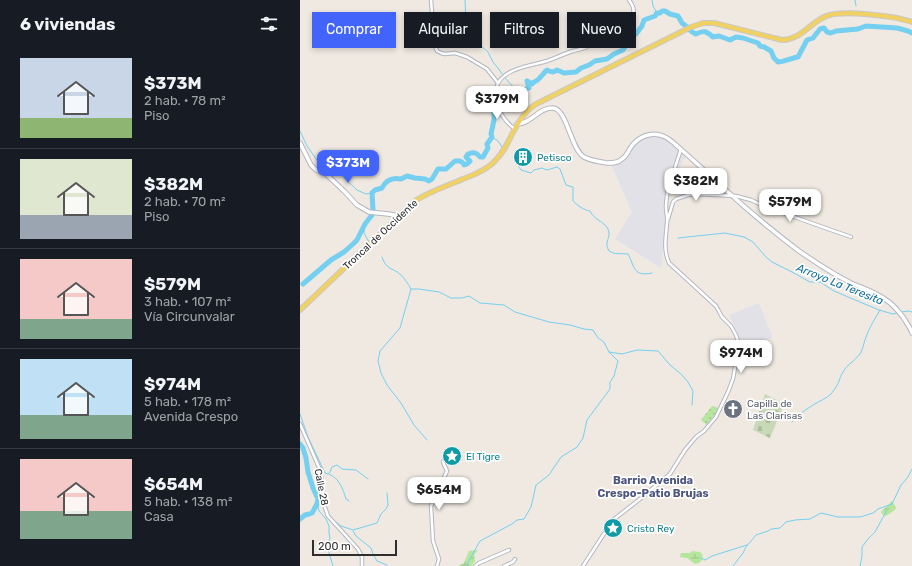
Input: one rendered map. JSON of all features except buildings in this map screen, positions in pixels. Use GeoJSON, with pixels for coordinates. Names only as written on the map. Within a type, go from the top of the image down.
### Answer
{"type":"FeatureCollection","features":[{"type":"Feature","properties":{"kind":"main road","name":"Troncal de Occidente"},"geometry":{"type":"LineString","coordinates":[[300,310],[410,205],[429,193],[475,174],[492,164],[505,148],[517,124],[525,113],[536,104],[691,27],[698,24],[714,23],[782,40],[800,35],[822,18],[833,14],[863,14],[899,18],[912,22]]}},
{"type":"Feature","properties":{"kind":"main road"},"geometry":{"type":"LineString","coordinates":[[517,124],[522,124],[542,111],[553,108],[557,110],[565,122],[578,150],[583,157],[607,163],[619,162],[625,157],[632,145],[642,137],[654,134],[668,138],[760,220],[806,255],[851,283],[886,299],[902,316],[912,333]]}},
{"type":"Feature","properties":{"kind":"main road"},"geometry":{"type":"LineString","coordinates":[[300,143],[311,165],[316,170],[325,173],[357,206],[368,212],[394,215],[396,218]]}},
{"type":"Feature","properties":{"kind":"street"},"geometry":{"type":"LineString","coordinates":[[431,0],[434,41],[437,51],[441,54],[456,52],[466,57],[487,69],[498,83]]}},
{"type":"Feature","properties":{"kind":"street"},"geometry":{"type":"LineString","coordinates":[[515,129],[505,119],[498,107],[495,90],[498,83],[514,70],[590,45],[604,27],[611,23],[624,20],[633,14],[634,10],[629,0]]}},
{"type":"Feature","properties":{"kind":"street"},"geometry":{"type":"LineString","coordinates":[[667,222],[666,208],[668,189],[681,149]]}},
{"type":"Feature","properties":{"kind":"street"},"geometry":{"type":"LineString","coordinates":[[583,566],[613,520],[668,475],[685,450],[716,417],[733,380],[738,352],[738,340],[731,326],[722,317],[716,306],[669,263],[665,249],[665,237],[667,222],[673,202],[676,199],[696,194],[736,196],[751,200],[766,207],[851,237]]}},
{"type":"Feature","properties":{"kind":"street","name":"Calle 28"},"geometry":{"type":"LineString","coordinates":[[300,424],[321,472],[322,499],[328,516],[358,549],[362,557],[362,566]]}},
{"type":"Feature","properties":{"kind":"street"},"geometry":{"type":"LineString","coordinates":[[437,566],[439,559],[432,541],[431,506],[447,471],[443,462],[452,452]]}},
{"type":"Feature","properties":{"kind":"street"},"geometry":{"type":"LineString","coordinates":[[476,566],[509,550]]}},
{"type":"Feature","properties":{"kind":"street"},"geometry":{"type":"LineString","coordinates":[[504,566],[513,562],[515,559]]}},
{"type":"Feature","properties":{"kind":"shaded area"},"geometry":{"type":"Polygon","coordinates":[[[654,134],[664,137],[687,152],[670,188],[661,268],[615,239],[632,212],[610,162],[618,163],[632,144],[641,136],[654,134]]]}},
{"type":"Feature","properties":{"kind":"shaded area"},"geometry":{"type":"Polygon","coordinates":[[[759,303],[773,338],[743,345],[729,315],[759,303]]]}},
{"type":"Feature","properties":{"kind":"green space"},"geometry":{"type":"Polygon","coordinates":[[[765,394],[784,404],[770,438],[753,430],[765,394]]]}},
{"type":"Feature","properties":{"kind":"green space"},"geometry":{"type":"Polygon","coordinates":[[[712,406],[719,408],[707,425],[701,420],[712,406]]]}},
{"type":"Feature","properties":{"kind":"green space"},"geometry":{"type":"Polygon","coordinates":[[[892,501],[896,507],[895,510],[886,516],[883,515],[881,512],[892,501]]]}},
{"type":"Feature","properties":{"kind":"green space"},"geometry":{"type":"Polygon","coordinates":[[[478,550],[474,555],[475,561],[471,566],[458,566],[464,563],[469,551],[478,550]]]}},
{"type":"Feature","properties":{"kind":"green space"},"geometry":{"type":"Polygon","coordinates":[[[692,551],[700,552],[702,554],[703,559],[699,563],[695,564],[687,558],[680,557],[681,553],[690,553],[692,551]]]}},
{"type":"Feature","properties":{"kind":"waterway"},"geometry":{"type":"LineString","coordinates":[[465,0],[466,23],[468,31],[474,40],[488,52],[502,74]]}},
{"type":"Feature","properties":{"kind":"waterway"},"geometry":{"type":"LineString","coordinates":[[652,0],[653,6],[657,13]]}},
{"type":"Feature","properties":{"kind":"waterway"},"geometry":{"type":"LineString","coordinates":[[855,0],[856,6]]}},
{"type":"Feature","properties":{"kind":"waterway"},"geometry":{"type":"LineString","coordinates":[[498,98],[507,93],[515,93],[529,88],[527,81],[532,84],[547,70],[552,72],[557,70],[564,73],[576,72],[595,61],[607,59],[623,50],[632,36],[636,34],[642,26],[644,20],[655,16],[657,13],[662,11],[678,16],[682,23],[687,27]]}},
{"type":"Feature","properties":{"kind":"waterway"},"geometry":{"type":"LineString","coordinates":[[690,30],[696,34],[705,32],[709,33],[713,37],[719,36],[730,40],[736,37],[758,43],[760,46],[771,51],[774,58],[778,62],[798,57],[807,40],[813,38],[820,29],[824,28],[827,32],[831,33],[836,31],[858,29],[866,26],[897,28],[912,33]]}},
{"type":"Feature","properties":{"kind":"waterway"},"geometry":{"type":"LineString","coordinates":[[505,78],[518,92]]}},
{"type":"Feature","properties":{"kind":"waterway"},"geometry":{"type":"LineString","coordinates":[[373,210],[372,193],[375,190],[382,188],[385,183],[390,180],[395,178],[401,179],[407,176],[429,181],[438,169],[446,169],[455,161],[460,161],[464,165],[467,164],[470,161],[466,157],[468,154],[475,153],[480,157],[483,157],[488,148],[487,144],[492,137],[491,134],[494,120],[494,108],[496,107],[496,103]]}},
{"type":"Feature","properties":{"kind":"waterway"},"geometry":{"type":"LineString","coordinates":[[300,131],[307,146],[317,160],[337,171],[357,190],[366,194],[372,193]]}},
{"type":"Feature","properties":{"kind":"waterway"},"geometry":{"type":"LineString","coordinates":[[492,137],[498,141],[502,147]]}},
{"type":"Feature","properties":{"kind":"waterway"},"geometry":{"type":"LineString","coordinates":[[519,167],[521,170],[531,173],[534,170],[542,168],[547,170],[557,167],[560,169],[566,185],[573,187],[573,201],[581,208],[590,211],[608,229],[609,235],[607,248],[609,251],[628,254],[638,272],[641,274],[652,273]]}},
{"type":"Feature","properties":{"kind":"waterway"},"geometry":{"type":"LineString","coordinates":[[303,284],[331,260],[353,244],[372,215]]}},
{"type":"Feature","properties":{"kind":"waterway"},"geometry":{"type":"LineString","coordinates":[[365,224],[364,233],[369,242]]}},
{"type":"Feature","properties":{"kind":"waterway","name":"Arroyo La Teresita"},"geometry":{"type":"LineString","coordinates":[[678,238],[725,233],[744,237],[753,242],[772,262],[810,282],[820,282],[834,291],[879,310],[893,314],[898,313]]}},
{"type":"Feature","properties":{"kind":"waterway"},"geometry":{"type":"LineString","coordinates":[[382,257],[385,264],[398,272],[411,289],[439,292],[451,298],[462,298],[469,296],[480,303],[504,305],[515,312],[549,322],[593,330],[598,338],[604,342],[609,352],[618,361],[614,376],[610,382],[610,389],[587,420],[583,438],[577,447],[561,457],[549,475],[536,485],[531,507],[524,519],[517,520],[480,541],[466,566]]}},
{"type":"Feature","properties":{"kind":"waterway"},"geometry":{"type":"LineString","coordinates":[[411,289],[400,328],[380,351],[378,361],[381,373],[387,385],[401,403],[414,425],[427,440]]}},
{"type":"Feature","properties":{"kind":"waterway"},"geometry":{"type":"LineString","coordinates":[[792,422],[804,411],[831,394],[838,384],[845,369],[861,352],[869,330],[880,310]]}},
{"type":"Feature","properties":{"kind":"waterway","name":"Arroyo La Teresita"},"geometry":{"type":"LineString","coordinates":[[901,312],[912,312]]}},
{"type":"Feature","properties":{"kind":"waterway"},"geometry":{"type":"LineString","coordinates":[[609,352],[622,354],[637,350],[658,351],[688,382],[693,391],[692,405]]}},
{"type":"Feature","properties":{"kind":"waterway"},"geometry":{"type":"LineString","coordinates":[[300,414],[308,437],[325,473],[328,474],[332,467],[337,465],[342,469],[356,470],[368,479]]}},
{"type":"Feature","properties":{"kind":"waterway"},"geometry":{"type":"LineString","coordinates":[[300,444],[303,448],[308,472],[318,499],[312,513],[305,515],[300,519]]}},
{"type":"Feature","properties":{"kind":"waterway"},"geometry":{"type":"LineString","coordinates":[[733,566],[756,535],[771,529],[780,528],[786,522],[810,519],[821,513],[838,517],[860,517],[892,504],[901,485],[908,477],[912,469]]}},
{"type":"Feature","properties":{"kind":"waterway"},"geometry":{"type":"LineString","coordinates":[[329,474],[338,481],[346,499],[349,501]]}},
{"type":"Feature","properties":{"kind":"waterway"},"geometry":{"type":"LineString","coordinates":[[336,522],[341,526],[353,530],[377,523],[381,514],[388,505],[387,493]]}},
{"type":"Feature","properties":{"kind":"waterway"},"geometry":{"type":"LineString","coordinates":[[317,502],[319,511],[326,519],[329,526],[330,538],[327,546],[333,566]]}},
{"type":"Feature","properties":{"kind":"waterway"},"geometry":{"type":"LineString","coordinates":[[860,566],[862,547],[875,532],[887,510]]}},
{"type":"Feature","properties":{"kind":"waterway"},"geometry":{"type":"LineString","coordinates":[[353,531],[356,536],[371,548],[377,561],[387,565]]}},
{"type":"Feature","properties":{"kind":"waterway"},"geometry":{"type":"LineString","coordinates":[[701,558],[705,560],[712,556],[747,545]]}},
{"type":"Feature","properties":{"kind":"place","name":"Petisco"},"geometry":{"type":"Point","coordinates":[523,157]}},
{"type":"Feature","properties":{"kind":"place","name":"Capilla de Las Clarisas"},"geometry":{"type":"Point","coordinates":[733,409]}},
{"type":"Feature","properties":{"kind":"place","name":"El Tigre"},"geometry":{"type":"Point","coordinates":[452,456]}},
{"type":"Feature","properties":{"kind":"place","name":"Cristo Rey"},"geometry":{"type":"Point","coordinates":[613,528]}},
{"type":"Feature","properties":{"kind":"district","name":"Barrio Avenida Crespo-Patio Brujas"},"geometry":{"type":"Point","coordinates":[653,486]}}]}
